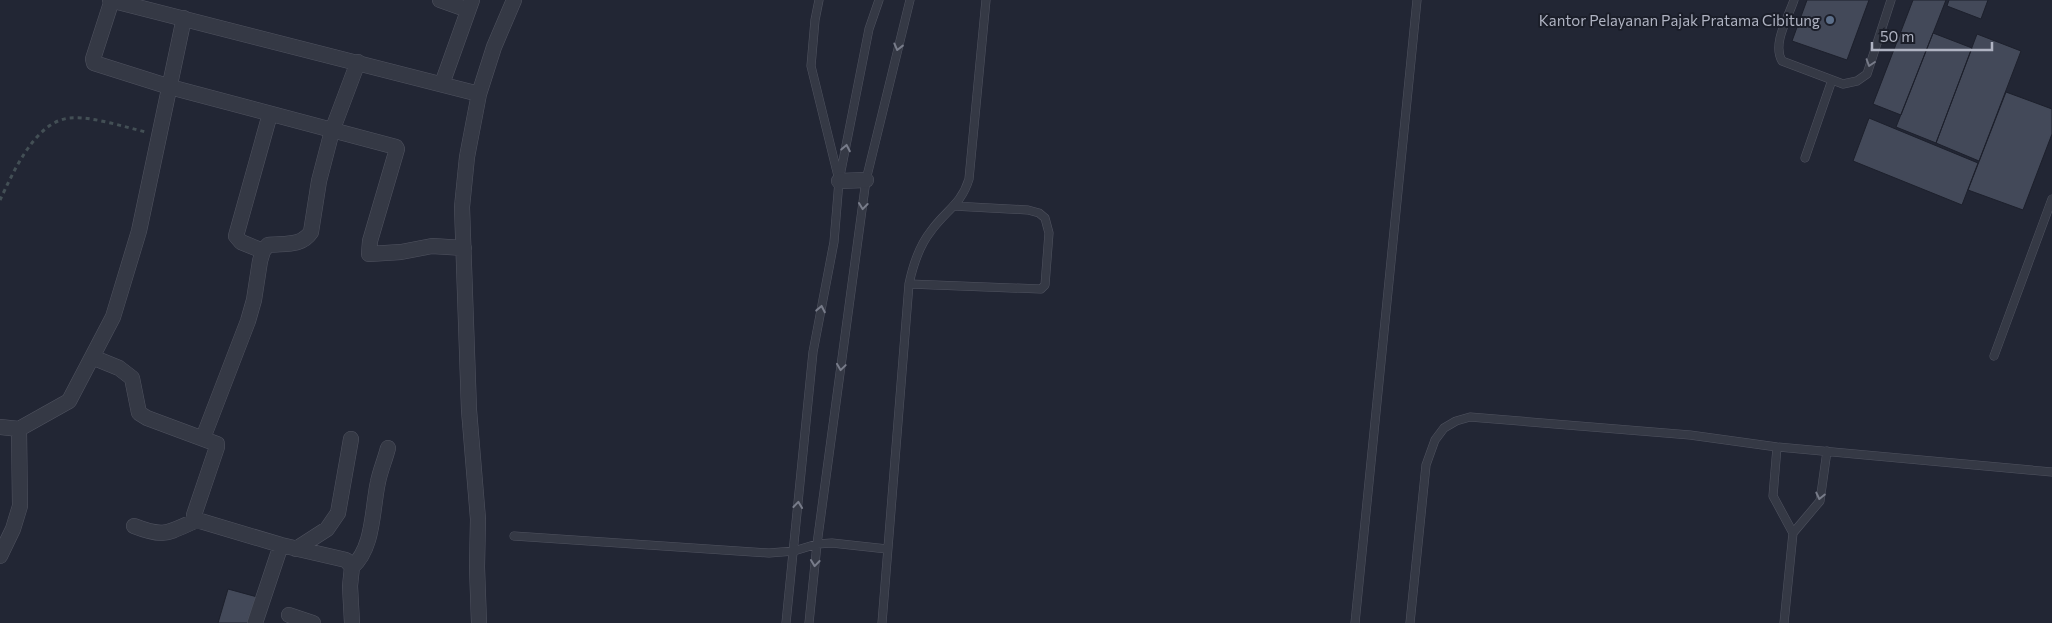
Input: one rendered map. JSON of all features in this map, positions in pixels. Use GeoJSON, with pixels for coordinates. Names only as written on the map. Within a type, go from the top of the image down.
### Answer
{"type":"FeatureCollection","features":[{"type":"Feature","properties":{"kind":"street"},"geometry":{"type":"LineString","coordinates":[[464,248],[432,246],[402,252],[369,254],[370,242],[397,150],[393,145],[332,131],[170,87],[94,63],[92,59],[111,0],[479,94]]}},
{"type":"Feature","properties":{"kind":"street"},"geometry":{"type":"LineString","coordinates":[[440,0],[470,5],[442,84]]}},
{"type":"Feature","properties":{"kind":"street"},"geometry":{"type":"LineString","coordinates":[[479,623],[478,519],[469,410],[462,207],[467,157],[479,94],[494,47],[514,0]]}},
{"type":"Feature","properties":{"kind":"street"},"geometry":{"type":"LineString","coordinates":[[0,428],[19,430],[69,401],[112,317],[139,231],[184,18]]}},
{"type":"Feature","properties":{"kind":"street"},"geometry":{"type":"LineString","coordinates":[[203,438],[248,322],[263,250],[268,246],[298,243],[306,239],[311,232],[319,182],[332,131],[358,62]]}},
{"type":"Feature","properties":{"kind":"street"},"geometry":{"type":"LineString","coordinates":[[263,250],[241,242],[236,236],[270,114]]}},
{"type":"Feature","properties":{"kind":"street"},"geometry":{"type":"LineString","coordinates":[[839,181],[866,180]]}},
{"type":"Feature","properties":{"kind":"street"},"geometry":{"type":"LineString","coordinates":[[92,358],[120,368],[132,378],[139,413],[147,418],[214,442],[217,447],[194,515],[197,520]]}},
{"type":"Feature","properties":{"kind":"street"},"geometry":{"type":"LineString","coordinates":[[0,556],[13,529],[20,506],[19,430]]}},
{"type":"Feature","properties":{"kind":"street"},"geometry":{"type":"LineString","coordinates":[[296,549],[322,533],[338,513],[351,438]]}},
{"type":"Feature","properties":{"kind":"street"},"geometry":{"type":"LineString","coordinates":[[352,623],[350,586],[352,567],[361,557],[367,540],[378,481],[388,448]]}},
{"type":"Feature","properties":{"kind":"street"},"geometry":{"type":"LineString","coordinates":[[134,526],[158,534],[171,532],[197,520],[281,546],[346,560],[352,567]]}},
{"type":"Feature","properties":{"kind":"street"},"geometry":{"type":"LineString","coordinates":[[255,623],[281,546]]}},
{"type":"Feature","properties":{"kind":"street"},"geometry":{"type":"LineString","coordinates":[[289,615],[313,623]]}},
{"type":"Feature","properties":{"kind":"lane"},"geometry":{"type":"LineString","coordinates":[[819,0],[810,66],[839,181]]}},
{"type":"Feature","properties":{"kind":"lane"},"geometry":{"type":"LineString","coordinates":[[786,623],[813,352],[834,242],[839,181],[869,29],[879,0]]}},
{"type":"Feature","properties":{"kind":"lane"},"geometry":{"type":"LineString","coordinates":[[809,623],[817,544],[866,180],[910,0]]}},
{"type":"Feature","properties":{"kind":"lane"},"geometry":{"type":"LineString","coordinates":[[882,623],[909,284],[924,241],[962,198],[969,178],[986,0]]}},
{"type":"Feature","properties":{"kind":"lane"},"geometry":{"type":"LineString","coordinates":[[1355,623],[1417,0]]}},
{"type":"Feature","properties":{"kind":"lane"},"geometry":{"type":"LineString","coordinates":[[1794,0],[1778,46],[1778,55],[1782,61],[1843,84],[1857,81],[1867,74],[1891,0]]}},
{"type":"Feature","properties":{"kind":"lane"},"geometry":{"type":"LineString","coordinates":[[1805,158],[1832,80]]}},
{"type":"Feature","properties":{"kind":"lane"},"geometry":{"type":"LineString","coordinates":[[1994,356],[2052,199]]}},
{"type":"Feature","properties":{"kind":"lane"},"geometry":{"type":"LineString","coordinates":[[909,284],[1041,289],[1045,285],[1048,233],[1045,218],[1039,213],[1028,210],[953,206]]}},
{"type":"Feature","properties":{"kind":"lane"},"geometry":{"type":"LineString","coordinates":[[1410,623],[1426,465],[1435,440],[1444,428],[1456,421],[1470,418],[1681,434],[1778,447],[2052,472]]}},
{"type":"Feature","properties":{"kind":"lane"},"geometry":{"type":"LineString","coordinates":[[1778,447],[1773,496],[1794,533]]}},
{"type":"Feature","properties":{"kind":"lane"},"geometry":{"type":"LineString","coordinates":[[1784,623],[1794,533],[1820,502],[1826,451]]}},
{"type":"Feature","properties":{"kind":"lane"},"geometry":{"type":"LineString","coordinates":[[514,536],[769,554],[794,551],[817,544],[832,543],[887,549]]}},
{"type":"Feature","properties":{"kind":"path"},"geometry":{"type":"LineString","coordinates":[[0,200],[23,153],[50,126],[61,120],[68,118],[86,119],[160,135]]}},
{"type":"Feature","properties":{"kind":"building","name":"Kantor Pelayanan Pajak Pratama Cibitung"},"geometry":{"type":"Polygon","coordinates":[[[1807,0],[1869,0],[1847,60],[1792,41],[1807,0]]]}},
{"type":"Feature","properties":{"kind":"building"},"geometry":{"type":"Polygon","coordinates":[[[1913,0],[1946,0],[1901,115],[1873,104],[1913,0]]]}},
{"type":"Feature","properties":{"kind":"building"},"geometry":{"type":"Polygon","coordinates":[[[1949,0],[1988,0],[1981,19],[1947,6],[1949,0]]]}},
{"type":"Feature","properties":{"kind":"building"},"geometry":{"type":"Polygon","coordinates":[[[1933,33],[1972,48],[1936,143],[1896,127],[1933,33]]]}},
{"type":"Feature","properties":{"kind":"building"},"geometry":{"type":"Polygon","coordinates":[[[1977,34],[2021,51],[1979,161],[1936,143],[1977,34]]]}},
{"type":"Feature","properties":{"kind":"building"},"geometry":{"type":"Polygon","coordinates":[[[2006,92],[2052,109],[2052,134],[2023,210],[1968,190],[2006,92]]]}},
{"type":"Feature","properties":{"kind":"building"},"geometry":{"type":"Polygon","coordinates":[[[1869,118],[1978,163],[1962,205],[1853,161],[1869,118]]]}},
{"type":"Feature","properties":{"kind":"building"},"geometry":{"type":"Polygon","coordinates":[[[228,589],[261,598],[254,623],[218,623],[228,589]]]}},
{"type":"Feature","properties":{"kind":"place","name":"Kantor Pelayanan Pajak Pratama Cibitung"},"geometry":{"type":"Point","coordinates":[1830,20]}}]}
